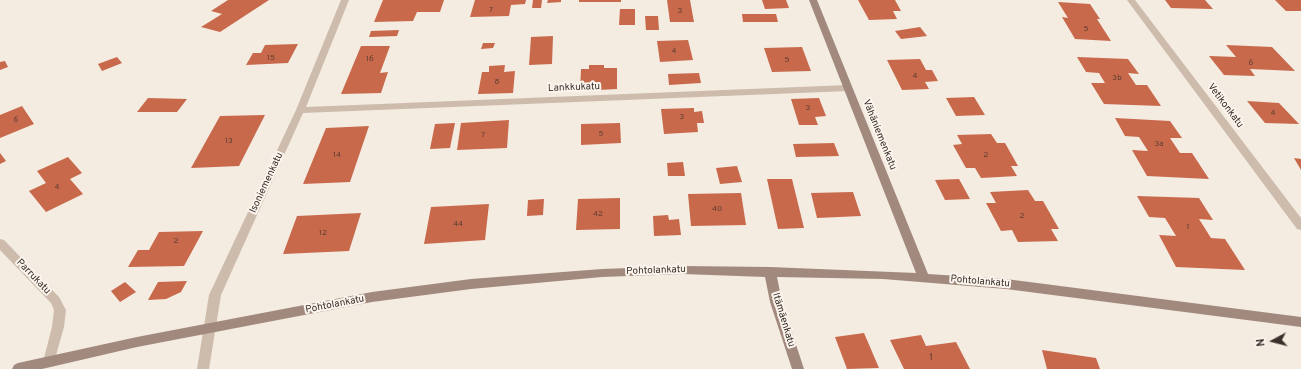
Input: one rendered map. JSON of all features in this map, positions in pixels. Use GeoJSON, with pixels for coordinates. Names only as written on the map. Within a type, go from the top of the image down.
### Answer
{"type":"FeatureCollection","features":[{"type":"Feature","properties":{"kind":"main road","name":"Vähäniemenkatu"},"geometry":{"type":"LineString","coordinates":[[813,0],[924,278]]}},
{"type":"Feature","properties":{"kind":"main road","name":"Pohtolankatu"},"geometry":{"type":"LineString","coordinates":[[18,369],[137,342],[372,298],[470,284],[602,273],[684,270],[770,271],[924,278],[1006,284],[1301,322]]}},
{"type":"Feature","properties":{"kind":"main road","name":"Itämäenkatu"},"geometry":{"type":"LineString","coordinates":[[770,271],[776,302],[798,369]]}},
{"type":"Feature","properties":{"kind":"street","name":"Isoniemenkatu"},"geometry":{"type":"LineString","coordinates":[[203,369],[215,295],[300,110],[345,0]]}},
{"type":"Feature","properties":{"kind":"street","name":"Vetikonkatu"},"geometry":{"type":"LineString","coordinates":[[1131,0],[1301,226]]}},
{"type":"Feature","properties":{"kind":"street","name":"Lankkukatu"},"geometry":{"type":"LineString","coordinates":[[300,110],[848,88]]}},
{"type":"Feature","properties":{"kind":"street","name":"Parrukatu"},"geometry":{"type":"LineString","coordinates":[[0,243],[55,300],[60,310],[58,327],[49,362]]}},
{"type":"Feature","properties":{"kind":"building"},"geometry":{"type":"Polygon","coordinates":[[[228,0],[269,0],[220,32],[201,27],[222,14],[211,11],[228,0]]]}},
{"type":"Feature","properties":{"kind":"building"},"geometry":{"type":"Polygon","coordinates":[[[383,0],[444,0],[440,12],[417,12],[413,21],[374,22],[383,0]]]}},
{"type":"Feature","properties":{"kind":"building"},"geometry":{"type":"Polygon","coordinates":[[[475,0],[526,0],[525,4],[511,5],[509,16],[470,17],[475,0]]]}},
{"type":"Feature","properties":{"kind":"building"},"geometry":{"type":"Polygon","coordinates":[[[533,0],[542,0],[541,8],[532,8],[533,0]]]}},
{"type":"Feature","properties":{"kind":"building"},"geometry":{"type":"Polygon","coordinates":[[[548,0],[561,0],[561,2],[547,3],[548,0]]]}},
{"type":"Feature","properties":{"kind":"building"},"geometry":{"type":"Polygon","coordinates":[[[579,0],[621,0],[621,2],[579,2],[579,0]]]}},
{"type":"Feature","properties":{"kind":"building"},"geometry":{"type":"Polygon","coordinates":[[[667,0],[690,0],[694,22],[670,22],[667,0]]]}},
{"type":"Feature","properties":{"kind":"building"},"geometry":{"type":"Polygon","coordinates":[[[762,0],[786,0],[789,8],[765,9],[762,0]]]}},
{"type":"Feature","properties":{"kind":"building"},"geometry":{"type":"Polygon","coordinates":[[[858,0],[895,0],[901,11],[893,11],[897,19],[869,20],[858,0]]]}},
{"type":"Feature","properties":{"kind":"building"},"geometry":{"type":"Polygon","coordinates":[[[1165,0],[1205,0],[1213,9],[1171,8],[1165,0]]]}},
{"type":"Feature","properties":{"kind":"building"},"geometry":{"type":"Polygon","coordinates":[[[1275,0],[1301,0],[1301,11],[1286,11],[1275,0]]]}},
{"type":"Feature","properties":{"kind":"building"},"geometry":{"type":"Polygon","coordinates":[[[1058,2],[1090,4],[1100,19],[1097,19],[1111,41],[1075,39],[1062,17],[1068,18],[1058,2]]]}},
{"type":"Feature","properties":{"kind":"building"},"geometry":{"type":"Polygon","coordinates":[[[620,9],[635,9],[635,25],[619,25],[620,9]]]}},
{"type":"Feature","properties":{"kind":"building"},"geometry":{"type":"Polygon","coordinates":[[[742,14],[776,14],[778,22],[743,22],[742,14]]]}},
{"type":"Feature","properties":{"kind":"building"},"geometry":{"type":"Polygon","coordinates":[[[645,16],[658,16],[659,30],[646,30],[645,16]]]}},
{"type":"Feature","properties":{"kind":"building"},"geometry":{"type":"Polygon","coordinates":[[[920,27],[927,36],[901,39],[895,31],[920,27]]]}},
{"type":"Feature","properties":{"kind":"building"},"geometry":{"type":"Polygon","coordinates":[[[399,30],[397,36],[369,37],[371,31],[399,30]]]}},
{"type":"Feature","properties":{"kind":"building"},"geometry":{"type":"Polygon","coordinates":[[[553,36],[552,64],[529,65],[531,37],[553,36]]]}},
{"type":"Feature","properties":{"kind":"building"},"geometry":{"type":"Polygon","coordinates":[[[688,40],[693,60],[660,62],[657,41],[688,40]]]}},
{"type":"Feature","properties":{"kind":"building"},"geometry":{"type":"Polygon","coordinates":[[[483,43],[495,43],[493,48],[481,49],[483,43]]]}},
{"type":"Feature","properties":{"kind":"building"},"geometry":{"type":"Polygon","coordinates":[[[298,44],[288,63],[246,65],[253,53],[261,53],[265,45],[298,44]]]}},
{"type":"Feature","properties":{"kind":"building"},"geometry":{"type":"Polygon","coordinates":[[[1226,45],[1272,47],[1295,71],[1250,69],[1255,76],[1224,75],[1209,56],[1236,57],[1226,45]]]}},
{"type":"Feature","properties":{"kind":"building"},"geometry":{"type":"Polygon","coordinates":[[[361,46],[390,46],[380,73],[388,72],[381,93],[341,94],[361,46]]]}},
{"type":"Feature","properties":{"kind":"building"},"geometry":{"type":"Polygon","coordinates":[[[802,47],[811,71],[772,72],[764,48],[802,47]]]}},
{"type":"Feature","properties":{"kind":"building"},"geometry":{"type":"Polygon","coordinates":[[[117,57],[122,63],[102,71],[98,64],[117,57]]]}},
{"type":"Feature","properties":{"kind":"building"},"geometry":{"type":"Polygon","coordinates":[[[1077,57],[1128,59],[1139,74],[1128,73],[1136,85],[1147,85],[1161,106],[1104,104],[1091,83],[1105,83],[1099,73],[1086,72],[1077,57]]]}},
{"type":"Feature","properties":{"kind":"building"},"geometry":{"type":"Polygon","coordinates":[[[920,59],[926,70],[932,70],[938,81],[925,82],[929,89],[902,90],[887,60],[920,59]]]}},
{"type":"Feature","properties":{"kind":"building"},"geometry":{"type":"Polygon","coordinates":[[[5,61],[8,67],[0,70],[0,62],[5,61]]]}},
{"type":"Feature","properties":{"kind":"building"},"geometry":{"type":"Polygon","coordinates":[[[505,65],[504,72],[515,71],[513,93],[478,94],[482,72],[489,72],[489,66],[505,65]]]}},
{"type":"Feature","properties":{"kind":"building"},"geometry":{"type":"Polygon","coordinates":[[[589,65],[604,65],[604,68],[617,68],[617,89],[580,91],[581,69],[589,69],[589,65]]]}},
{"type":"Feature","properties":{"kind":"building"},"geometry":{"type":"Polygon","coordinates":[[[699,73],[701,83],[669,85],[668,74],[699,73]]]}},
{"type":"Feature","properties":{"kind":"building"},"geometry":{"type":"Polygon","coordinates":[[[974,97],[985,115],[956,116],[946,98],[974,97]]]}},
{"type":"Feature","properties":{"kind":"building"},"geometry":{"type":"Polygon","coordinates":[[[148,98],[187,99],[177,112],[137,112],[148,98]]]}},
{"type":"Feature","properties":{"kind":"building"},"geometry":{"type":"Polygon","coordinates":[[[819,98],[826,116],[815,117],[818,125],[799,125],[791,99],[819,98]]]}},
{"type":"Feature","properties":{"kind":"building"},"geometry":{"type":"Polygon","coordinates":[[[1247,101],[1279,103],[1299,124],[1265,123],[1247,101]]]}},
{"type":"Feature","properties":{"kind":"building"},"geometry":{"type":"Polygon","coordinates":[[[22,106],[34,124],[0,138],[0,115],[22,106]]]}},
{"type":"Feature","properties":{"kind":"building"},"geometry":{"type":"Polygon","coordinates":[[[694,108],[694,112],[702,111],[704,123],[697,123],[698,132],[664,134],[661,109],[694,108]]]}},
{"type":"Feature","properties":{"kind":"building"},"geometry":{"type":"Polygon","coordinates":[[[265,115],[239,166],[191,168],[220,116],[265,115]]]}},
{"type":"Feature","properties":{"kind":"building"},"geometry":{"type":"Polygon","coordinates":[[[1115,118],[1170,121],[1182,138],[1170,138],[1180,153],[1192,153],[1209,179],[1147,176],[1132,150],[1148,151],[1139,137],[1125,136],[1115,118]]]}},
{"type":"Feature","properties":{"kind":"building"},"geometry":{"type":"Polygon","coordinates":[[[509,120],[507,148],[457,150],[461,123],[509,120]]]}},
{"type":"Feature","properties":{"kind":"building"},"geometry":{"type":"Polygon","coordinates":[[[455,123],[450,148],[430,149],[435,124],[455,123]]]}},
{"type":"Feature","properties":{"kind":"building"},"geometry":{"type":"Polygon","coordinates":[[[620,123],[621,143],[581,145],[581,124],[620,123]]]}},
{"type":"Feature","properties":{"kind":"building"},"geometry":{"type":"Polygon","coordinates":[[[369,126],[350,182],[303,184],[326,128],[369,126]]]}},
{"type":"Feature","properties":{"kind":"building"},"geometry":{"type":"Polygon","coordinates":[[[991,134],[997,143],[1005,143],[1018,166],[1011,166],[1017,176],[981,178],[975,168],[966,168],[953,145],[962,144],[957,135],[991,134]]]}},
{"type":"Feature","properties":{"kind":"building"},"geometry":{"type":"Polygon","coordinates":[[[834,143],[839,156],[796,157],[793,144],[834,143]]]}},
{"type":"Feature","properties":{"kind":"building"},"geometry":{"type":"Polygon","coordinates":[[[0,153],[6,161],[0,164],[0,153]]]}},
{"type":"Feature","properties":{"kind":"building"},"geometry":{"type":"Polygon","coordinates":[[[68,157],[82,173],[70,179],[83,194],[46,212],[29,191],[46,183],[37,171],[68,157]]]}},
{"type":"Feature","properties":{"kind":"building"},"geometry":{"type":"Polygon","coordinates":[[[1294,158],[1301,159],[1301,170],[1294,158]]]}},
{"type":"Feature","properties":{"kind":"building"},"geometry":{"type":"Polygon","coordinates":[[[683,162],[685,176],[668,176],[667,163],[683,162]]]}},
{"type":"Feature","properties":{"kind":"building"},"geometry":{"type":"Polygon","coordinates":[[[737,166],[742,182],[720,184],[716,168],[737,166]]]}},
{"type":"Feature","properties":{"kind":"building"},"geometry":{"type":"Polygon","coordinates":[[[767,179],[792,179],[804,228],[778,229],[767,179]]]}},
{"type":"Feature","properties":{"kind":"building"},"geometry":{"type":"Polygon","coordinates":[[[959,179],[970,199],[945,200],[935,180],[959,179]]]}},
{"type":"Feature","properties":{"kind":"building"},"geometry":{"type":"Polygon","coordinates":[[[1028,190],[1035,201],[1043,201],[1059,229],[1051,229],[1058,241],[1018,242],[1012,230],[1001,231],[986,203],[996,203],[990,192],[1028,190]]]}},
{"type":"Feature","properties":{"kind":"building"},"geometry":{"type":"Polygon","coordinates":[[[853,192],[861,216],[817,218],[811,193],[853,192]]]}},
{"type":"Feature","properties":{"kind":"building"},"geometry":{"type":"Polygon","coordinates":[[[741,193],[746,225],[691,226],[688,194],[741,193]]]}},
{"type":"Feature","properties":{"kind":"building"},"geometry":{"type":"Polygon","coordinates":[[[1137,196],[1199,198],[1213,220],[1199,219],[1211,238],[1225,239],[1245,270],[1176,267],[1159,235],[1176,236],[1165,218],[1149,217],[1137,196]]]}},
{"type":"Feature","properties":{"kind":"building"},"geometry":{"type":"Polygon","coordinates":[[[620,198],[620,229],[576,230],[578,199],[620,198]]]}},
{"type":"Feature","properties":{"kind":"building"},"geometry":{"type":"Polygon","coordinates":[[[544,199],[543,215],[527,216],[528,200],[544,199]]]}},
{"type":"Feature","properties":{"kind":"building"},"geometry":{"type":"Polygon","coordinates":[[[489,204],[485,240],[424,244],[431,207],[489,204]]]}},
{"type":"Feature","properties":{"kind":"building"},"geometry":{"type":"Polygon","coordinates":[[[361,213],[349,251],[283,254],[297,216],[361,213]]]}},
{"type":"Feature","properties":{"kind":"building"},"geometry":{"type":"Polygon","coordinates":[[[668,215],[669,220],[679,219],[681,235],[654,236],[653,216],[668,215]]]}},
{"type":"Feature","properties":{"kind":"building"},"geometry":{"type":"Polygon","coordinates":[[[203,231],[184,266],[128,267],[138,250],[149,250],[159,232],[203,231]]]}},
{"type":"Feature","properties":{"kind":"building"},"geometry":{"type":"Polygon","coordinates":[[[187,281],[181,292],[166,299],[148,300],[158,282],[187,281]]]}},
{"type":"Feature","properties":{"kind":"building"},"geometry":{"type":"Polygon","coordinates":[[[125,282],[136,292],[120,302],[111,291],[125,282]]]}},
{"type":"Feature","properties":{"kind":"building"},"geometry":{"type":"Polygon","coordinates":[[[864,333],[879,368],[847,369],[835,337],[864,333]]]}},
{"type":"Feature","properties":{"kind":"building"},"geometry":{"type":"Polygon","coordinates":[[[921,335],[926,346],[956,342],[970,369],[904,369],[890,340],[921,335]]]}},
{"type":"Feature","properties":{"kind":"building"},"geometry":{"type":"Polygon","coordinates":[[[1042,350],[1096,358],[1100,369],[1047,369],[1042,350]]]}}]}
